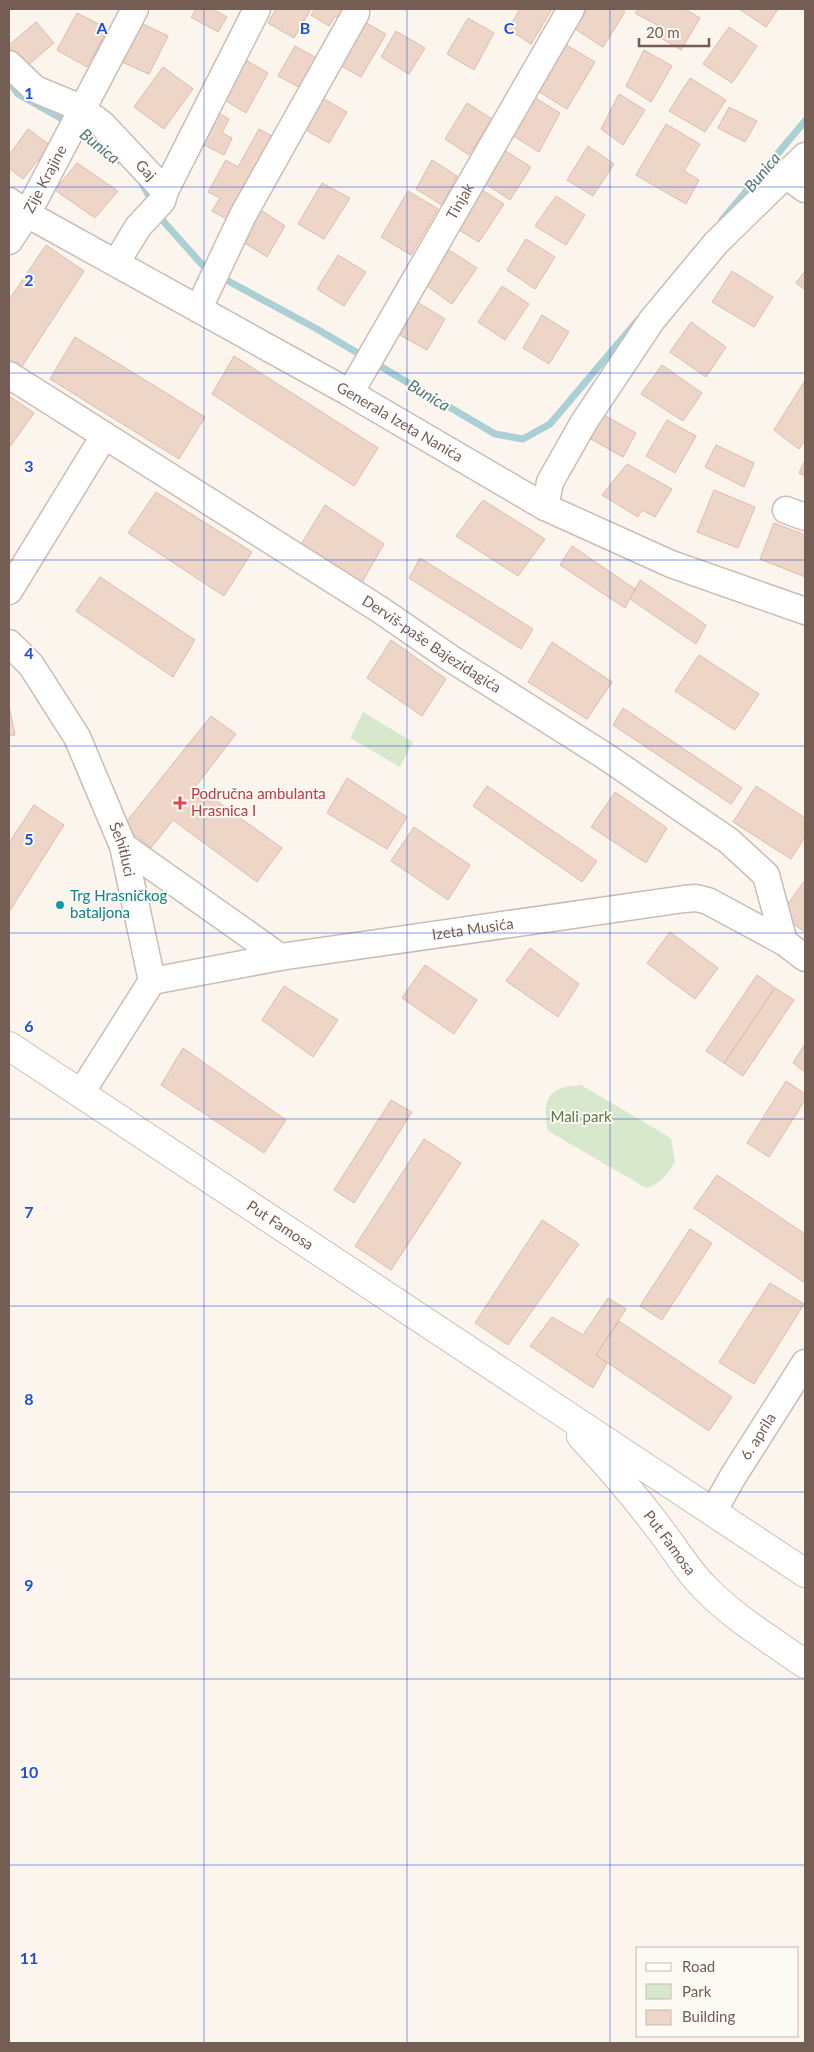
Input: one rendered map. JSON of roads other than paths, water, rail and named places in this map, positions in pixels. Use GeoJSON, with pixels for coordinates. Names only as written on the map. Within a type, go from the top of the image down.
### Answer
{"type":"FeatureCollection","features":[{"type":"Feature","properties":{"kind":"main road","name":"Put Famosa"},"geometry":{"type":"LineString","coordinates":[[9,1046],[805,1573]]}},
{"type":"Feature","properties":{"kind":"main road","name":"Put Famosa"},"geometry":{"type":"LineString","coordinates":[[551,1404],[618,1477],[659,1528],[685,1566],[705,1588],[725,1606],[805,1664]]}},
{"type":"Feature","properties":{"kind":"street","name":"Zije Krajine"},"geometry":{"type":"LineString","coordinates":[[9,241],[18,207],[74,121],[134,9]]}},
{"type":"Feature","properties":{"kind":"street"},"geometry":{"type":"LineString","coordinates":[[116,263],[157,203],[257,9]]}},
{"type":"Feature","properties":{"kind":"street","name":"Tinjak"},"geometry":{"type":"LineString","coordinates":[[361,373],[571,9]]}},
{"type":"Feature","properties":{"kind":"street"},"geometry":{"type":"LineString","coordinates":[[199,308],[243,215],[356,13]]}},
{"type":"Feature","properties":{"kind":"street","name":"Gaj"},"geometry":{"type":"LineString","coordinates":[[9,64],[35,89],[74,121],[102,124],[157,203]]}},
{"type":"Feature","properties":{"kind":"street"},"geometry":{"type":"LineString","coordinates":[[545,507],[550,482],[584,422],[652,320],[716,243],[795,182],[805,156]]}},
{"type":"Feature","properties":{"kind":"street","name":"Generala Izeta Nanića"},"geometry":{"type":"LineString","coordinates":[[18,207],[199,308],[361,373],[545,507],[671,564],[805,611]]}},
{"type":"Feature","properties":{"kind":"street","name":"Derviš-paše Bajezidagića"},"geometry":{"type":"LineString","coordinates":[[9,375],[379,609],[450,658],[605,756],[729,841],[766,875],[784,942]]}},
{"type":"Feature","properties":{"kind":"street"},"geometry":{"type":"LineString","coordinates":[[9,590],[104,436]]}},
{"type":"Feature","properties":{"kind":"street","name":"Šehitluci"},"geometry":{"type":"LineString","coordinates":[[9,643],[31,665],[77,736],[123,846],[152,980]]}},
{"type":"Feature","properties":{"kind":"street"},"geometry":{"type":"LineString","coordinates":[[123,846],[280,957]]}},
{"type":"Feature","properties":{"kind":"street","name":"Izeta Musića"},"geometry":{"type":"LineString","coordinates":[[152,980],[280,957],[696,898],[708,901],[784,942]]}},
{"type":"Feature","properties":{"kind":"street"},"geometry":{"type":"LineString","coordinates":[[784,942],[805,958]]}},
{"type":"Feature","properties":{"kind":"street"},"geometry":{"type":"LineString","coordinates":[[81,1093],[152,980]]}},
{"type":"Feature","properties":{"kind":"street","name":"6. aprila"},"geometry":{"type":"LineString","coordinates":[[713,1512],[732,1478],[805,1363]]}},
{"type":"Feature","properties":{"kind":"waterway","name":"Bunica"},"geometry":{"type":"LineString","coordinates":[[9,82],[18,94],[85,132],[120,161]]}},
{"type":"Feature","properties":{"kind":"waterway","name":"Bunica"},"geometry":{"type":"LineString","coordinates":[[722,220],[805,121]]}},
{"type":"Feature","properties":{"kind":"waterway","name":"Bunica"},"geometry":{"type":"LineString","coordinates":[[140,180],[153,203]]}},
{"type":"Feature","properties":{"kind":"waterway","name":"Bunica"},"geometry":{"type":"LineString","coordinates":[[159,213],[164,222],[206,269],[317,329],[495,434],[523,439],[550,424],[638,320]]}},
{"type":"Feature","properties":{"kind":"place","name":"Područna ambulanta Hrasnica I"},"geometry":{"type":"Point","coordinates":[180,803]}},
{"type":"Feature","properties":{"kind":"place","name":"Trg Hrasničkog bataljona"},"geometry":{"type":"Point","coordinates":[60,905]}},
{"type":"Feature","properties":{"kind":"park label","name":"Mali park"},"geometry":{"type":"Point","coordinates":[581,1117]}}]}
